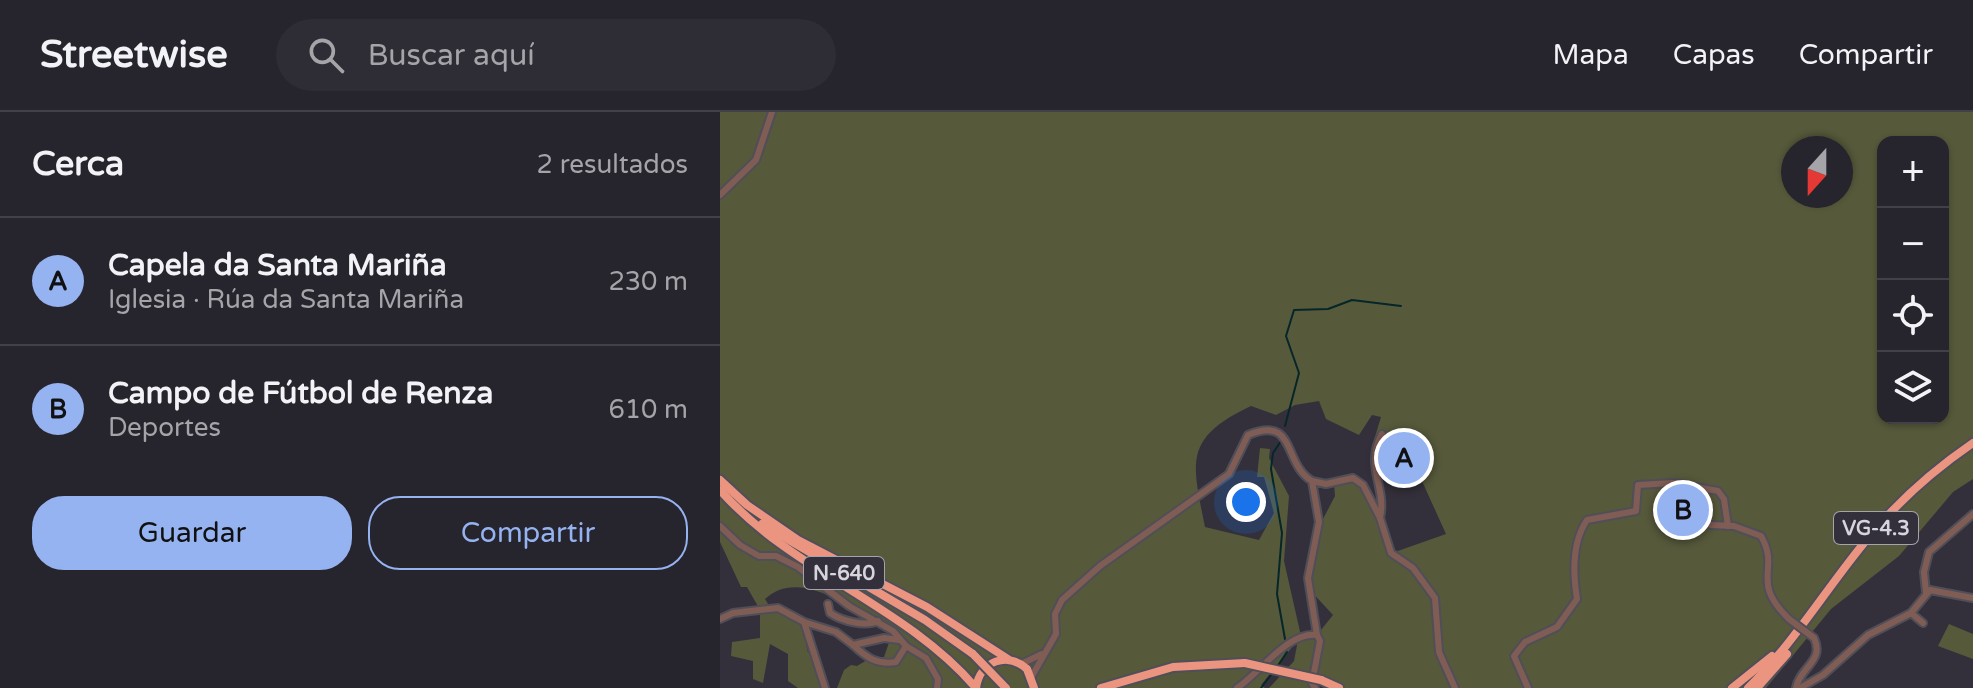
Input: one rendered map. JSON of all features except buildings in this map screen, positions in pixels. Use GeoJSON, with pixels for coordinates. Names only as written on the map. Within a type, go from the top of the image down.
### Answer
{"type":"FeatureCollection","features":[{"type":"Feature","properties":{"kind":"highway","name":"VG-4.3"},"geometry":{"type":"LineString","coordinates":[[1748,688],[1800,632],[1875,529],[1946,461],[1973,443]]}},
{"type":"Feature","properties":{"kind":"highway"},"geometry":{"type":"LineString","coordinates":[[720,485],[775,541],[938,649],[976,688],[984,669],[995,661],[1008,659]]}},
{"type":"Feature","properties":{"kind":"highway"},"geometry":{"type":"LineString","coordinates":[[720,485],[798,540],[927,607],[1008,659],[1021,664],[1032,676],[1034,688]]}},
{"type":"Feature","properties":{"kind":"highway","name":"N-640"},"geometry":{"type":"LineString","coordinates":[[720,485],[761,524],[925,620],[973,654],[1006,688]]}},
{"type":"Feature","properties":{"kind":"highway"},"geometry":{"type":"LineString","coordinates":[[1732,688],[1800,632]]}},
{"type":"Feature","properties":{"kind":"highway"},"geometry":{"type":"LineString","coordinates":[[1757,688],[1786,656],[1800,632]]}},
{"type":"Feature","properties":{"kind":"highway"},"geometry":{"type":"LineString","coordinates":[[1101,688],[1173,667],[1245,663],[1321,680],[1339,688]]}},
{"type":"Feature","properties":{"kind":"street"},"geometry":{"type":"LineString","coordinates":[[720,195],[756,160],[772,112]]}},
{"type":"Feature","properties":{"kind":"street"},"geometry":{"type":"LineString","coordinates":[[1032,676],[1056,634],[1055,614],[1062,600],[1100,566],[1229,474],[1248,435],[1267,431],[1284,436],[1289,442],[1296,468],[1312,481],[1326,484],[1358,480],[1380,518],[1391,553],[1413,568],[1435,598],[1439,652],[1455,688]]}},
{"type":"Feature","properties":{"kind":"street"},"geometry":{"type":"LineString","coordinates":[[1380,518],[1383,505],[1373,451],[1382,434]]}},
{"type":"Feature","properties":{"kind":"street"},"geometry":{"type":"LineString","coordinates":[[1312,481],[1319,522],[1308,578],[1321,651],[1312,683],[1315,688]]}},
{"type":"Feature","properties":{"kind":"street"},"geometry":{"type":"LineString","coordinates":[[1528,688],[1514,656],[1525,642],[1557,627],[1577,599],[1573,574],[1580,535],[1587,520],[1636,511],[1638,485],[1673,483],[1718,491],[1724,499],[1728,526]]}},
{"type":"Feature","properties":{"kind":"street"},"geometry":{"type":"LineString","coordinates":[[1926,592],[1924,572],[1929,552],[1973,514]]}},
{"type":"Feature","properties":{"kind":"street"},"geometry":{"type":"LineString","coordinates":[[1711,525],[1728,526],[1761,536],[1768,554],[1766,589],[1775,605],[1814,638],[1818,652],[1799,677],[1798,688]]}},
{"type":"Feature","properties":{"kind":"street"},"geometry":{"type":"LineString","coordinates":[[720,526],[740,545],[759,556],[776,556],[798,567],[849,606],[878,621],[906,646],[926,658],[938,679],[937,688]]}},
{"type":"Feature","properties":{"kind":"street"},"geometry":{"type":"LineString","coordinates":[[1798,688],[1823,675],[1868,635],[1911,613],[1926,592],[1935,588],[1973,598]]}},
{"type":"Feature","properties":{"kind":"street"},"geometry":{"type":"LineString","coordinates":[[828,604],[830,613],[838,618],[867,624],[878,621]]}},
{"type":"Feature","properties":{"kind":"street"},"geometry":{"type":"LineString","coordinates":[[720,619],[733,613],[778,608],[804,622],[836,632],[867,658],[884,663],[896,662],[906,646]]}},
{"type":"Feature","properties":{"kind":"street"},"geometry":{"type":"LineString","coordinates":[[1911,613],[1923,623]]}},
{"type":"Feature","properties":{"kind":"street"},"geometry":{"type":"LineString","coordinates":[[804,622],[818,658],[825,688]]}},
{"type":"Feature","properties":{"kind":"street"},"geometry":{"type":"LineString","coordinates":[[1237,688],[1295,639],[1317,635]]}},
{"type":"Feature","properties":{"kind":"street"},"geometry":{"type":"LineString","coordinates":[[853,645],[884,638],[899,640]]}},
{"type":"Feature","properties":{"kind":"street"},"geometry":{"type":"LineString","coordinates":[[1021,664],[1048,650]]}},
{"type":"Feature","properties":{"kind":"green space"},"geometry":{"type":"Polygon","coordinates":[[[720,112],[1973,112],[1973,479],[1953,492],[1899,556],[1831,609],[1766,688],[1324,688],[1314,671],[1321,651],[1317,635],[1333,615],[1309,589],[1309,570],[1322,521],[1335,496],[1334,483],[1353,478],[1363,485],[1392,553],[1446,534],[1407,448],[1380,460],[1371,450],[1381,417],[1372,415],[1359,435],[1326,419],[1319,401],[1295,405],[1276,415],[1251,406],[1229,418],[1203,441],[1196,469],[1205,527],[1259,540],[1274,513],[1264,477],[1257,477],[1260,448],[1270,449],[1269,458],[1289,496],[1284,561],[1301,636],[1310,636],[1318,644],[1308,682],[1311,688],[1269,688],[1294,661],[1298,640],[1261,685],[1265,688],[837,688],[844,670],[851,665],[857,666],[872,657],[884,657],[893,631],[847,604],[812,589],[795,587],[779,590],[765,599],[770,607],[786,613],[802,626],[808,652],[816,659],[822,688],[798,688],[788,681],[788,654],[770,644],[763,683],[753,679],[753,661],[731,656],[732,642],[760,638],[760,610],[747,587],[741,587],[720,542],[720,112]]]}},
{"type":"Feature","properties":{"kind":"green space"},"geometry":{"type":"Polygon","coordinates":[[[1949,624],[1973,634],[1973,659],[1938,646],[1949,624]]]}},
{"type":"Feature","properties":{"kind":"waterway"},"geometry":{"type":"LineString","coordinates":[[1285,426],[1299,373],[1286,336],[1294,310],[1328,309],[1352,300],[1401,306]]}},
{"type":"Feature","properties":{"kind":"waterway"},"geometry":{"type":"LineString","coordinates":[[1281,441],[1273,453],[1271,469],[1282,533],[1277,594],[1285,639]]}},
{"type":"Feature","properties":{"kind":"waterway"},"geometry":{"type":"LineString","coordinates":[[1277,667],[1287,652]]}},
{"type":"Feature","properties":{"kind":"waterway"},"geometry":{"type":"LineString","coordinates":[[1261,688],[1273,672]]}},
{"type":"Feature","properties":{"kind":"place","name":"Capela da Santa Mariña"},"geometry":{"type":"Point","coordinates":[1404,458]}},
{"type":"Feature","properties":{"kind":"place","name":"Campo de Fútbol de Renza"},"geometry":{"type":"Point","coordinates":[1683,510]}}]}
